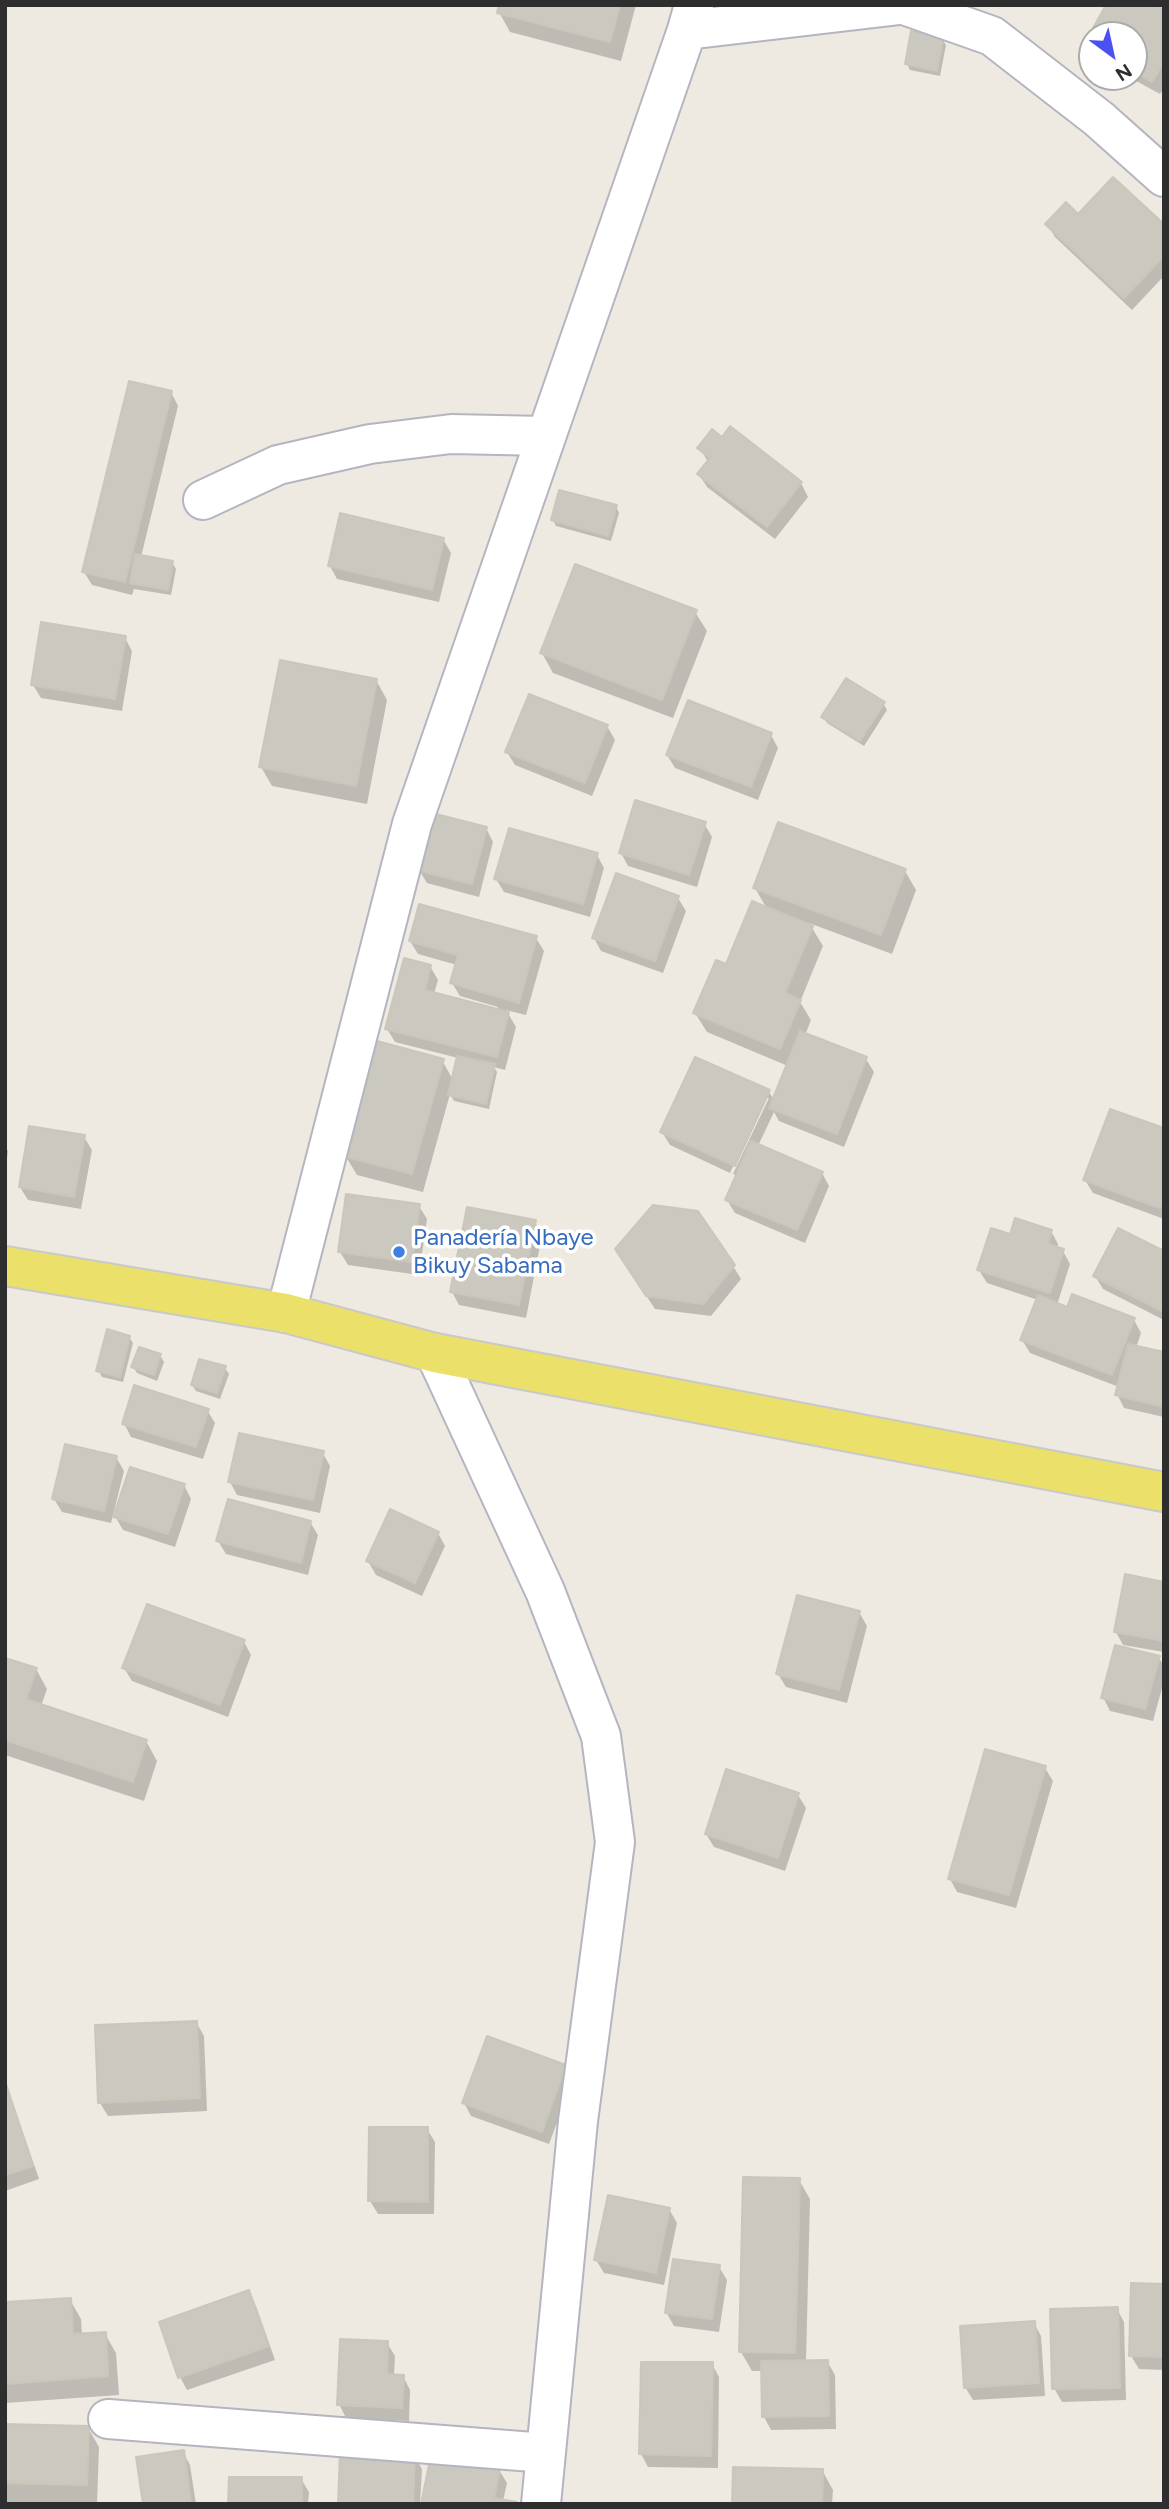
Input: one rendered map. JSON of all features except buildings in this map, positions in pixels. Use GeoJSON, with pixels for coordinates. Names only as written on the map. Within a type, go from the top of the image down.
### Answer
{"type":"FeatureCollection","features":[{"type":"Feature","properties":{"kind":"main road"},"geometry":{"type":"LineString","coordinates":[[5,1266],[286,1313],[435,1353],[1164,1492]]}},
{"type":"Feature","properties":{"kind":"street"},"geometry":{"type":"LineString","coordinates":[[286,1313],[412,824],[690,18],[902,5],[992,36],[1099,119],[1164,177]]}},
{"type":"Feature","properties":{"kind":"street"},"geometry":{"type":"LineString","coordinates":[[203,500],[278,466],[370,444],[452,435],[545,436]]}},
{"type":"Feature","properties":{"kind":"street"},"geometry":{"type":"LineString","coordinates":[[435,1353],[545,1591],[601,1736],[615,1842],[578,2121],[541,2504]]}},
{"type":"Feature","properties":{"kind":"street"},"geometry":{"type":"LineString","coordinates":[[108,2419],[546,2453]]}},
{"type":"Feature","properties":{"kind":"place","name":"Panadería Nbaye Bikuy Sabama"},"geometry":{"type":"Point","coordinates":[399,1252]}}]}
